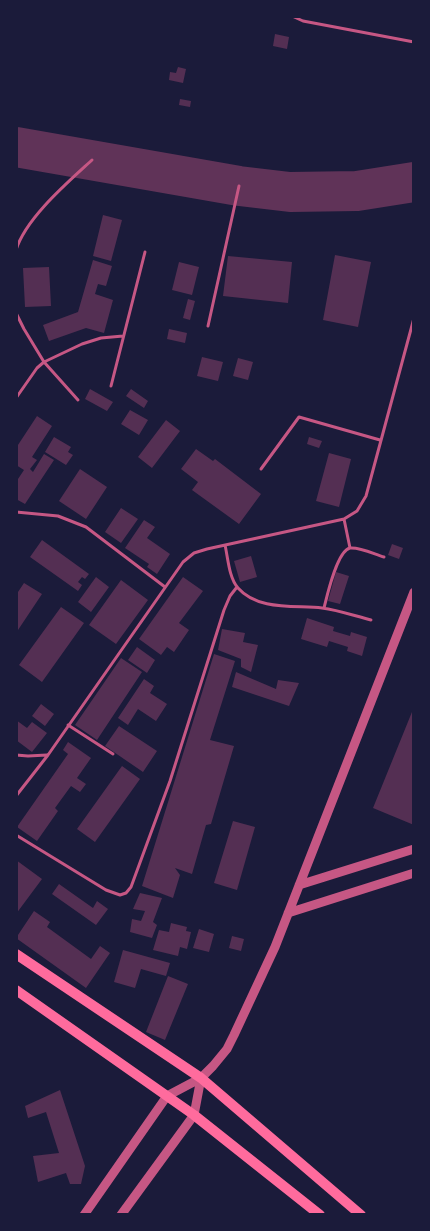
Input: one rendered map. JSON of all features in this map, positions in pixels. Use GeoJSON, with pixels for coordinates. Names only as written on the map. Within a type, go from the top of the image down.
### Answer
{"type":"FeatureCollection","features":[{"type":"Feature","properties":{"kind":"main road"},"geometry":{"type":"LineString","coordinates":[[16,954],[201,1078],[362,1215]]}},
{"type":"Feature","properties":{"kind":"main road"},"geometry":{"type":"LineString","coordinates":[[16,990],[194,1115],[320,1215]]}},
{"type":"Feature","properties":{"kind":"street"},"geometry":{"type":"LineString","coordinates":[[84,1215],[167,1096],[201,1078],[227,1049],[275,947],[414,592]]}},
{"type":"Feature","properties":{"kind":"street"},"geometry":{"type":"LineString","coordinates":[[299,885],[414,849]]}},
{"type":"Feature","properties":{"kind":"street"},"geometry":{"type":"LineString","coordinates":[[288,913],[414,873]]}},
{"type":"Feature","properties":{"kind":"street"},"geometry":{"type":"LineString","coordinates":[[121,1215],[194,1115],[201,1078]]}},
{"type":"Feature","properties":{"kind":"lane"},"geometry":{"type":"LineString","coordinates":[[292,16],[303,21],[414,42]]}},
{"type":"Feature","properties":{"kind":"lane"},"geometry":{"type":"LineString","coordinates":[[16,250],[20,239],[35,218],[92,160]]}},
{"type":"Feature","properties":{"kind":"lane"},"geometry":{"type":"LineString","coordinates":[[208,326],[239,186]]}},
{"type":"Feature","properties":{"kind":"lane"},"geometry":{"type":"LineString","coordinates":[[111,386],[145,252]]}},
{"type":"Feature","properties":{"kind":"lane"},"geometry":{"type":"LineString","coordinates":[[16,313],[44,362],[78,400]]}},
{"type":"Feature","properties":{"kind":"lane"},"geometry":{"type":"LineString","coordinates":[[16,794],[48,755],[183,562],[194,553],[344,519],[357,511],[366,496],[414,318]]}},
{"type":"Feature","properties":{"kind":"lane"},"geometry":{"type":"LineString","coordinates":[[16,398],[37,368],[44,362],[82,344],[101,338],[124,336]]}},
{"type":"Feature","properties":{"kind":"lane"},"geometry":{"type":"LineString","coordinates":[[261,469],[300,417],[380,440]]}},
{"type":"Feature","properties":{"kind":"lane"},"geometry":{"type":"LineString","coordinates":[[16,512],[58,516],[86,527],[165,588]]}},
{"type":"Feature","properties":{"kind":"lane"},"geometry":{"type":"LineString","coordinates":[[344,519],[350,548]]}},
{"type":"Feature","properties":{"kind":"lane"},"geometry":{"type":"LineString","coordinates":[[225,545],[229,566],[237,587],[254,600],[268,604],[324,608],[370,620]]}},
{"type":"Feature","properties":{"kind":"lane"},"geometry":{"type":"LineString","coordinates":[[324,608],[339,559],[344,551],[350,548],[384,556]]}},
{"type":"Feature","properties":{"kind":"lane"},"geometry":{"type":"LineString","coordinates":[[16,835],[106,890],[120,895],[126,893],[131,887],[170,782],[224,610],[230,596],[237,587]]}},
{"type":"Feature","properties":{"kind":"lane"},"geometry":{"type":"LineString","coordinates":[[68,725],[113,754]]}},
{"type":"Feature","properties":{"kind":"lane"},"geometry":{"type":"LineString","coordinates":[[16,755],[48,755]]}},
{"type":"Feature","properties":{"kind":"building"},"geometry":{"type":"Polygon","coordinates":[[[275,34],[289,37],[287,49],[273,46],[275,34]]]}},
{"type":"Feature","properties":{"kind":"building"},"geometry":{"type":"Polygon","coordinates":[[[178,67],[186,69],[183,83],[169,80],[170,72],[176,73],[178,67]]]}},
{"type":"Feature","properties":{"kind":"building"},"geometry":{"type":"Polygon","coordinates":[[[180,99],[191,101],[190,107],[179,105],[180,99]]]}},
{"type":"Feature","properties":{"kind":"building"},"geometry":{"type":"Polygon","coordinates":[[[103,215],[122,220],[111,261],[93,256],[103,215]]]}},
{"type":"Feature","properties":{"kind":"building"},"geometry":{"type":"Polygon","coordinates":[[[335,255],[371,262],[358,327],[323,320],[335,255]]]}},
{"type":"Feature","properties":{"kind":"building"},"geometry":{"type":"Polygon","coordinates":[[[228,256],[292,262],[288,303],[223,296],[228,256]]]}},
{"type":"Feature","properties":{"kind":"building"},"geometry":{"type":"Polygon","coordinates":[[[93,260],[112,266],[106,286],[98,284],[95,294],[113,300],[104,333],[86,328],[49,341],[43,325],[78,312],[93,260]]]}},
{"type":"Feature","properties":{"kind":"building"},"geometry":{"type":"Polygon","coordinates":[[[179,262],[199,267],[192,295],[172,290],[179,262]]]}},
{"type":"Feature","properties":{"kind":"building"},"geometry":{"type":"Polygon","coordinates":[[[49,267],[51,306],[25,307],[23,268],[49,267]]]}},
{"type":"Feature","properties":{"kind":"building"},"geometry":{"type":"Polygon","coordinates":[[[188,299],[195,301],[190,320],[183,318],[188,299]]]}},
{"type":"Feature","properties":{"kind":"building"},"geometry":{"type":"Polygon","coordinates":[[[169,329],[187,333],[185,343],[167,339],[169,329]]]}},
{"type":"Feature","properties":{"kind":"building"},"geometry":{"type":"Polygon","coordinates":[[[202,357],[223,362],[218,381],[197,376],[202,357]]]}},
{"type":"Feature","properties":{"kind":"building"},"geometry":{"type":"Polygon","coordinates":[[[238,358],[253,362],[248,380],[233,376],[238,358]]]}},
{"type":"Feature","properties":{"kind":"building"},"geometry":{"type":"Polygon","coordinates":[[[90,389],[113,402],[107,411],[85,399],[90,389]]]}},
{"type":"Feature","properties":{"kind":"building"},"geometry":{"type":"Polygon","coordinates":[[[131,389],[148,401],[144,408],[126,396],[131,389]]]}},
{"type":"Feature","properties":{"kind":"building"},"geometry":{"type":"Polygon","coordinates":[[[130,410],[148,420],[139,435],[121,424],[130,410]]]}},
{"type":"Feature","properties":{"kind":"building"},"geometry":{"type":"Polygon","coordinates":[[[37,416],[52,426],[32,457],[37,460],[30,469],[33,472],[44,454],[54,460],[25,504],[16,499],[16,482],[24,470],[16,465],[16,448],[37,416]]]}},
{"type":"Feature","properties":{"kind":"building"},"geometry":{"type":"Polygon","coordinates":[[[166,420],[180,431],[152,468],[138,457],[166,420]]]}},
{"type":"Feature","properties":{"kind":"building"},"geometry":{"type":"Polygon","coordinates":[[[54,437],[71,447],[68,452],[73,455],[66,465],[45,452],[54,437]]]}},
{"type":"Feature","properties":{"kind":"building"},"geometry":{"type":"Polygon","coordinates":[[[309,437],[322,441],[319,448],[307,444],[309,437]]]}},
{"type":"Feature","properties":{"kind":"building"},"geometry":{"type":"Polygon","coordinates":[[[196,449],[213,461],[215,459],[261,494],[239,524],[192,490],[198,482],[181,469],[196,449]]]}},
{"type":"Feature","properties":{"kind":"building"},"geometry":{"type":"Polygon","coordinates":[[[329,453],[351,459],[339,507],[316,501],[329,453]]]}},
{"type":"Feature","properties":{"kind":"building"},"geometry":{"type":"Polygon","coordinates":[[[80,469],[107,487],[86,519],[59,501],[80,469]]]}},
{"type":"Feature","properties":{"kind":"building"},"geometry":{"type":"Polygon","coordinates":[[[121,508],[138,519],[121,543],[105,532],[121,508]]]}},
{"type":"Feature","properties":{"kind":"building"},"geometry":{"type":"Polygon","coordinates":[[[144,520],[155,527],[147,538],[170,554],[157,574],[147,567],[149,564],[125,548],[144,520]]]}},
{"type":"Feature","properties":{"kind":"building"},"geometry":{"type":"Polygon","coordinates":[[[42,540],[89,574],[85,579],[82,577],[78,582],[82,585],[78,591],[30,557],[42,540]]]}},
{"type":"Feature","properties":{"kind":"building"},"geometry":{"type":"Polygon","coordinates":[[[392,544],[403,548],[399,559],[388,555],[392,544]]]}},
{"type":"Feature","properties":{"kind":"building"},"geometry":{"type":"Polygon","coordinates":[[[251,556],[257,577],[240,582],[234,561],[251,556]]]}},
{"type":"Feature","properties":{"kind":"building"},"geometry":{"type":"Polygon","coordinates":[[[336,572],[349,576],[340,604],[328,601],[336,572]]]}},
{"type":"Feature","properties":{"kind":"building"},"geometry":{"type":"Polygon","coordinates":[[[96,577],[109,587],[91,612],[78,602],[96,577]]]}},
{"type":"Feature","properties":{"kind":"building"},"geometry":{"type":"Polygon","coordinates":[[[183,577],[203,591],[179,623],[189,630],[174,652],[167,647],[161,655],[139,639],[183,577]]]}},
{"type":"Feature","properties":{"kind":"building"},"geometry":{"type":"Polygon","coordinates":[[[121,580],[148,600],[116,644],[89,625],[121,580]]]}},
{"type":"Feature","properties":{"kind":"building"},"geometry":{"type":"Polygon","coordinates":[[[24,583],[42,594],[16,633],[16,595],[24,583]]]}},
{"type":"Feature","properties":{"kind":"building"},"geometry":{"type":"Polygon","coordinates":[[[61,607],[84,623],[42,682],[19,665],[61,607]]]}},
{"type":"Feature","properties":{"kind":"building"},"geometry":{"type":"Polygon","coordinates":[[[307,618],[334,627],[333,631],[350,636],[351,632],[367,637],[362,656],[347,651],[348,647],[329,641],[327,647],[301,639],[307,618]]]}},
{"type":"Feature","properties":{"kind":"building"},"geometry":{"type":"Polygon","coordinates":[[[222,629],[245,633],[243,642],[258,645],[251,672],[241,667],[241,659],[218,650],[222,629]]]}},
{"type":"Feature","properties":{"kind":"building"},"geometry":{"type":"Polygon","coordinates":[[[137,647],[155,660],[147,673],[128,660],[137,647]]]}},
{"type":"Feature","properties":{"kind":"building"},"geometry":{"type":"Polygon","coordinates":[[[214,654],[235,661],[210,740],[234,746],[211,824],[206,825],[192,874],[175,868],[180,875],[173,898],[142,886],[214,654]]]}},
{"type":"Feature","properties":{"kind":"building"},"geometry":{"type":"Polygon","coordinates":[[[121,658],[142,672],[97,740],[75,725],[121,658]]]}},
{"type":"Feature","properties":{"kind":"building"},"geometry":{"type":"Polygon","coordinates":[[[236,672],[276,689],[278,680],[299,683],[289,706],[232,687],[236,672]]]}},
{"type":"Feature","properties":{"kind":"building"},"geometry":{"type":"Polygon","coordinates":[[[144,679],[154,686],[150,693],[167,704],[156,721],[138,709],[128,725],[118,718],[144,679]]]}},
{"type":"Feature","properties":{"kind":"building"},"geometry":{"type":"Polygon","coordinates":[[[41,704],[54,714],[45,726],[32,716],[41,704]]]}},
{"type":"Feature","properties":{"kind":"building"},"geometry":{"type":"Polygon","coordinates":[[[414,707],[414,825],[373,808],[414,707]]]}},
{"type":"Feature","properties":{"kind":"building"},"geometry":{"type":"Polygon","coordinates":[[[16,720],[27,728],[32,722],[47,733],[32,752],[16,740],[16,720]]]}},
{"type":"Feature","properties":{"kind":"building"},"geometry":{"type":"Polygon","coordinates":[[[119,726],[157,751],[143,772],[105,746],[119,726]]]}},
{"type":"Feature","properties":{"kind":"building"},"geometry":{"type":"Polygon","coordinates":[[[68,742],[91,758],[77,778],[86,784],[80,792],[71,786],[55,808],[58,811],[37,841],[17,827],[68,754],[63,750],[68,742]]]}},
{"type":"Feature","properties":{"kind":"building"},"geometry":{"type":"Polygon","coordinates":[[[122,766],[140,779],[95,842],[77,829],[122,766]]]}},
{"type":"Feature","properties":{"kind":"building"},"geometry":{"type":"Polygon","coordinates":[[[233,821],[255,827],[237,890],[214,883],[233,821]]]}},
{"type":"Feature","properties":{"kind":"building"},"geometry":{"type":"Polygon","coordinates":[[[16,860],[42,879],[16,914],[17,887],[16,860]]]}},
{"type":"Feature","properties":{"kind":"building"},"geometry":{"type":"Polygon","coordinates":[[[59,884],[93,908],[97,901],[108,909],[96,925],[52,894],[59,884]]]}},
{"type":"Feature","properties":{"kind":"building"},"geometry":{"type":"Polygon","coordinates":[[[140,893],[162,898],[153,922],[157,925],[152,938],[130,932],[132,919],[141,921],[145,911],[133,909],[140,893]]]}},
{"type":"Feature","properties":{"kind":"building"},"geometry":{"type":"Polygon","coordinates":[[[34,911],[50,922],[47,927],[91,959],[100,946],[110,953],[86,988],[16,938],[34,911]]]}},
{"type":"Feature","properties":{"kind":"building"},"geometry":{"type":"Polygon","coordinates":[[[171,923],[187,927],[186,931],[191,932],[187,949],[180,947],[178,956],[153,950],[159,930],[169,932],[171,923]]]}},
{"type":"Feature","properties":{"kind":"building"},"geometry":{"type":"Polygon","coordinates":[[[199,929],[214,934],[209,952],[193,948],[199,929]]]}},
{"type":"Feature","properties":{"kind":"building"},"geometry":{"type":"Polygon","coordinates":[[[232,936],[244,939],[241,951],[229,948],[232,936]]]}},
{"type":"Feature","properties":{"kind":"building"},"geometry":{"type":"Polygon","coordinates":[[[123,950],[170,963],[166,976],[141,969],[135,988],[114,982],[123,950]]]}},
{"type":"Feature","properties":{"kind":"building"},"geometry":{"type":"Polygon","coordinates":[[[168,976],[188,984],[165,1040],[146,1032],[168,976]]]}},
{"type":"Feature","properties":{"kind":"building"},"geometry":{"type":"Polygon","coordinates":[[[60,1090],[85,1166],[81,1184],[70,1184],[66,1173],[38,1182],[33,1156],[59,1153],[46,1112],[28,1118],[25,1106],[60,1090]]]}},
{"type":"Feature","properties":{"kind":"taxiway"},"geometry":{"type":"LineString","coordinates":[[16,147],[239,186],[290,192],[357,191],[414,182]]}}]}
